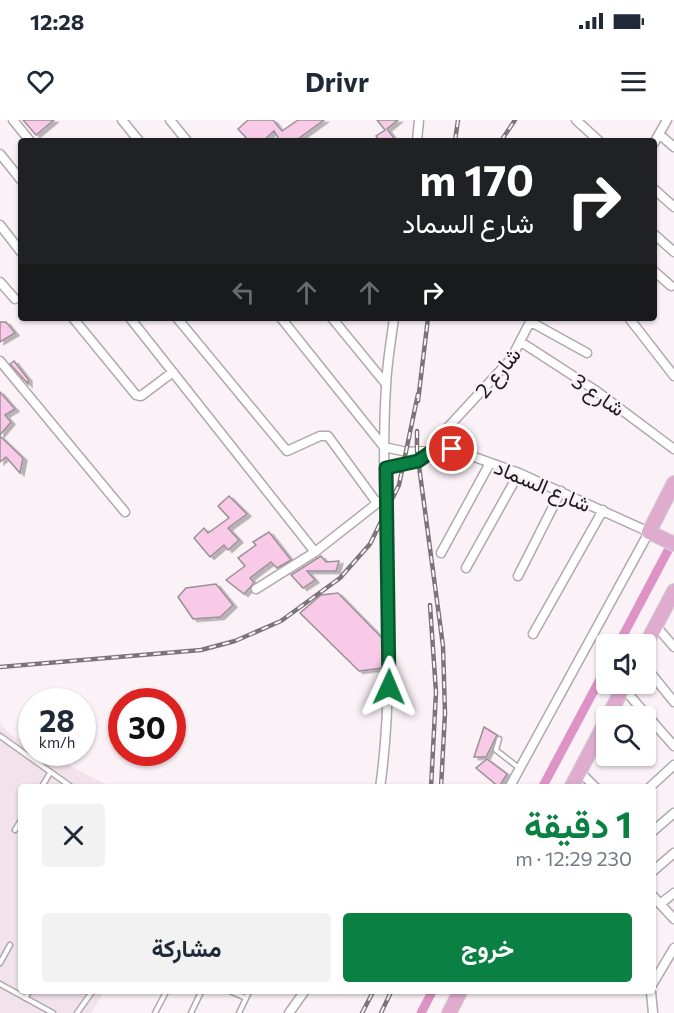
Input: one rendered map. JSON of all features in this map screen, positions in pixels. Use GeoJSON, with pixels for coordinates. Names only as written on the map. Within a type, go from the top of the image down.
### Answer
{"type":"FeatureCollection","features":[{"type":"Feature","properties":{"kind":"main road"},"geometry":{"type":"LineString","coordinates":[[674,483],[653,534],[674,544]]}},
{"type":"Feature","properties":{"kind":"main road"},"geometry":{"type":"LineString","coordinates":[[652,634],[674,591]]}},
{"type":"Feature","properties":{"kind":"main road"},"geometry":{"type":"LineString","coordinates":[[576,781],[596,741]]}},
{"type":"Feature","properties":{"kind":"main road"},"geometry":{"type":"LineString","coordinates":[[449,1013],[459,994]]}},
{"type":"Feature","properties":{"kind":"street"},"geometry":{"type":"LineString","coordinates":[[13,120],[28,138]]}},
{"type":"Feature","properties":{"kind":"street"},"geometry":{"type":"LineString","coordinates":[[122,120],[137,138]]}},
{"type":"Feature","properties":{"kind":"street"},"geometry":{"type":"LineString","coordinates":[[170,120],[185,138]]}},
{"type":"Feature","properties":{"kind":"street"},"geometry":{"type":"LineString","coordinates":[[417,138],[419,120]]}},
{"type":"Feature","properties":{"kind":"street"},"geometry":{"type":"LineString","coordinates":[[576,120],[596,138]]}},
{"type":"Feature","properties":{"kind":"street"},"geometry":{"type":"LineString","coordinates":[[657,138],[667,120]]}},
{"type":"Feature","properties":{"kind":"street"},"geometry":{"type":"LineString","coordinates":[[659,134],[674,147]]}},
{"type":"Feature","properties":{"kind":"street"},"geometry":{"type":"LineString","coordinates":[[0,154],[18,176]]}},
{"type":"Feature","properties":{"kind":"street"},"geometry":{"type":"LineString","coordinates":[[657,192],[674,207]]}},
{"type":"Feature","properties":{"kind":"street"},"geometry":{"type":"LineString","coordinates":[[0,225],[18,248]]}},
{"type":"Feature","properties":{"kind":"street"},"geometry":{"type":"LineString","coordinates":[[657,237],[674,252]]}},
{"type":"Feature","properties":{"kind":"street"},"geometry":{"type":"LineString","coordinates":[[657,274],[671,286]]}},
{"type":"Feature","properties":{"kind":"street"},"geometry":{"type":"LineString","coordinates":[[0,282],[15,299]]}},
{"type":"Feature","properties":{"kind":"street"},"geometry":{"type":"LineString","coordinates":[[75,321],[136,395],[149,393],[174,372]]}},
{"type":"Feature","properties":{"kind":"street"},"geometry":{"type":"LineString","coordinates":[[132,321],[315,552]]}},
{"type":"Feature","properties":{"kind":"street"},"geometry":{"type":"LineString","coordinates":[[179,321],[287,451],[320,436],[328,436],[377,503]]}},
{"type":"Feature","properties":{"kind":"street"},"geometry":{"type":"LineString","coordinates":[[283,321],[386,448]]}},
{"type":"Feature","properties":{"kind":"street"},"geometry":{"type":"LineString","coordinates":[[334,321],[386,384]]}},
{"type":"Feature","properties":{"kind":"street"},"geometry":{"type":"LineString","coordinates":[[380,784],[386,739],[389,667],[384,496],[387,467],[386,384],[394,321]]}},
{"type":"Feature","properties":{"kind":"street","name":"شارع 2"},"geometry":{"type":"LineString","coordinates":[[434,450],[439,437],[489,385],[521,342],[531,321]]}},
{"type":"Feature","properties":{"kind":"street"},"geometry":{"type":"LineString","coordinates":[[533,321],[587,353]]}},
{"type":"Feature","properties":{"kind":"street"},"geometry":{"type":"LineString","coordinates":[[631,321],[674,376]]}},
{"type":"Feature","properties":{"kind":"street","name":"شارع 3"},"geometry":{"type":"LineString","coordinates":[[521,342],[603,396],[674,448]]}},
{"type":"Feature","properties":{"kind":"street"},"geometry":{"type":"LineString","coordinates":[[0,361],[125,513]]}},
{"type":"Feature","properties":{"kind":"street","name":"شارع السماد"},"geometry":{"type":"LineString","coordinates":[[386,448],[404,452],[452,449],[519,473],[653,534]]}},
{"type":"Feature","properties":{"kind":"street"},"geometry":{"type":"LineString","coordinates":[[387,467],[418,461],[434,450]]}},
{"type":"Feature","properties":{"kind":"street"},"geometry":{"type":"LineString","coordinates":[[441,553],[490,463]]}},
{"type":"Feature","properties":{"kind":"street"},"geometry":{"type":"LineString","coordinates":[[466,568],[519,473]]}},
{"type":"Feature","properties":{"kind":"street"},"geometry":{"type":"LineString","coordinates":[[518,576],[561,491]]}},
{"type":"Feature","properties":{"kind":"street"},"geometry":{"type":"LineString","coordinates":[[256,589],[315,552],[384,496]]}},
{"type":"Feature","properties":{"kind":"street"},"geometry":{"type":"LineString","coordinates":[[534,634],[603,510]]}},
{"type":"Feature","properties":{"kind":"street"},"geometry":{"type":"LineString","coordinates":[[511,784],[653,534]]}},
{"type":"Feature","properties":{"kind":"street"},"geometry":{"type":"LineString","coordinates":[[656,626],[674,647]]}},
{"type":"Feature","properties":{"kind":"street"},"geometry":{"type":"LineString","coordinates":[[656,680],[674,702]]}},
{"type":"Feature","properties":{"kind":"street"},"geometry":{"type":"LineString","coordinates":[[631,694],[674,746]]}},
{"type":"Feature","properties":{"kind":"street"},"geometry":{"type":"LineString","coordinates":[[653,784],[674,765]]}},
{"type":"Feature","properties":{"kind":"street"},"geometry":{"type":"LineString","coordinates":[[656,829],[674,813]]}},
{"type":"Feature","properties":{"kind":"street"},"geometry":{"type":"LineString","coordinates":[[656,869],[674,853]]}},
{"type":"Feature","properties":{"kind":"street"},"geometry":{"type":"LineString","coordinates":[[660,904],[674,893]]}},
{"type":"Feature","properties":{"kind":"street"},"geometry":{"type":"LineString","coordinates":[[656,900],[674,919]]}},
{"type":"Feature","properties":{"kind":"street"},"geometry":{"type":"LineString","coordinates":[[656,978],[674,948]]}},
{"type":"Feature","properties":{"kind":"street"},"geometry":{"type":"LineString","coordinates":[[289,1013],[303,994]]}},
{"type":"Feature","properties":{"kind":"street"},"geometry":{"type":"LineString","coordinates":[[651,994],[653,1013]]}},
{"type":"Feature","properties":{"kind":"lane"},"geometry":{"type":"LineString","coordinates":[[0,736],[67,784]]}},
{"type":"Feature","properties":{"kind":"lane"},"geometry":{"type":"LineString","coordinates":[[499,739],[495,750],[519,769]]}},
{"type":"Feature","properties":{"kind":"lane"},"geometry":{"type":"LineString","coordinates":[[43,784],[50,773]]}},
{"type":"Feature","properties":{"kind":"lane"},"geometry":{"type":"LineString","coordinates":[[15,830],[18,825]]}},
{"type":"Feature","properties":{"kind":"lane"},"geometry":{"type":"LineString","coordinates":[[0,963],[10,945]]}},
{"type":"Feature","properties":{"kind":"lane"},"geometry":{"type":"LineString","coordinates":[[0,984],[18,994]]}},
{"type":"Feature","properties":{"kind":"lane"},"geometry":{"type":"LineString","coordinates":[[19,994],[53,1013]]}},
{"type":"Feature","properties":{"kind":"lane"},"geometry":{"type":"LineString","coordinates":[[26,998],[28,994]]}},
{"type":"Feature","properties":{"kind":"lane"},"geometry":{"type":"LineString","coordinates":[[77,1013],[91,994]]}},
{"type":"Feature","properties":{"kind":"lane"},"geometry":{"type":"LineString","coordinates":[[155,1013],[165,994]]}},
{"type":"Feature","properties":{"kind":"lane"},"geometry":{"type":"LineString","coordinates":[[191,1013],[200,994]]}},
{"type":"Feature","properties":{"kind":"lane"},"geometry":{"type":"LineString","coordinates":[[237,994],[246,998]]}},
{"type":"Feature","properties":{"kind":"lane"},"geometry":{"type":"LineString","coordinates":[[239,1013],[248,994]]}},
{"type":"Feature","properties":{"kind":"shaded area"},"geometry":{"type":"Polygon","coordinates":[[[0,724],[18,739],[18,766],[70,766],[105,784],[18,784],[18,994],[103,994],[91,1013],[0,1013],[0,724]]]}},
{"type":"Feature","properties":{"kind":"building"},"geometry":{"type":"Polygon","coordinates":[[[23,120],[54,120],[36,135],[23,120]]]}},
{"type":"Feature","properties":{"kind":"building"},"geometry":{"type":"Polygon","coordinates":[[[248,120],[273,120],[282,131],[298,120],[324,120],[299,138],[278,138],[274,131],[266,138],[246,138],[238,129],[248,120]]]}},
{"type":"Feature","properties":{"kind":"building"},"geometry":{"type":"Polygon","coordinates":[[[377,120],[398,120],[387,129],[394,138],[377,138],[376,136],[385,130],[377,120]]]}},
{"type":"Feature","properties":{"kind":"building"},"geometry":{"type":"Polygon","coordinates":[[[0,322],[6,322],[15,333],[0,342],[0,322]]]}},
{"type":"Feature","properties":{"kind":"building"},"geometry":{"type":"Polygon","coordinates":[[[14,361],[28,379],[28,384],[10,364],[14,361]]]}},
{"type":"Feature","properties":{"kind":"building"},"geometry":{"type":"Polygon","coordinates":[[[0,392],[15,409],[5,415],[11,422],[0,435],[0,392]]]}},
{"type":"Feature","properties":{"kind":"building"},"geometry":{"type":"Polygon","coordinates":[[[0,436],[23,458],[20,473],[6,457],[0,462],[0,436]]]}},
{"type":"Feature","properties":{"kind":"building"},"geometry":{"type":"Polygon","coordinates":[[[229,496],[247,514],[228,528],[239,540],[228,550],[224,545],[210,557],[194,538],[204,528],[208,533],[229,518],[218,506],[229,496]]]}},
{"type":"Feature","properties":{"kind":"building"},"geometry":{"type":"Polygon","coordinates":[[[269,532],[291,560],[277,568],[271,562],[250,578],[254,583],[244,594],[226,580],[245,566],[238,558],[256,545],[253,542],[269,532]]]}},
{"type":"Feature","properties":{"kind":"building"},"geometry":{"type":"Polygon","coordinates":[[[321,556],[326,562],[339,561],[336,571],[307,571],[315,580],[303,588],[291,575],[321,556]]]}},
{"type":"Feature","properties":{"kind":"building"},"geometry":{"type":"Polygon","coordinates":[[[216,584],[233,605],[220,617],[193,619],[178,597],[186,588],[216,584]]]}},
{"type":"Feature","properties":{"kind":"building"},"geometry":{"type":"Polygon","coordinates":[[[338,593],[382,638],[382,668],[359,671],[300,613],[321,595],[338,593]]]}},
{"type":"Feature","properties":{"kind":"building"},"geometry":{"type":"Polygon","coordinates":[[[484,727],[497,735],[486,757],[474,757],[484,727]]]}},
{"type":"Feature","properties":{"kind":"building"},"geometry":{"type":"Polygon","coordinates":[[[487,759],[507,774],[501,784],[495,784],[476,768],[487,759]]]}},
{"type":"Feature","properties":{"kind":"waterway"},"geometry":{"type":"LineString","coordinates":[[624,634],[674,539]]}},
{"type":"Feature","properties":{"kind":"waterway"},"geometry":{"type":"LineString","coordinates":[[544,784],[596,687]]}},
{"type":"Feature","properties":{"kind":"waterway"},"geometry":{"type":"LineString","coordinates":[[421,1013],[431,994]]}},
{"type":"Feature","properties":{"kind":"railway"},"geometry":{"type":"LineString","coordinates":[[455,138],[458,120]]}},
{"type":"Feature","properties":{"kind":"railway"},"geometry":{"type":"LineString","coordinates":[[503,138],[515,120]]}},
{"type":"Feature","properties":{"kind":"railway"},"geometry":{"type":"LineString","coordinates":[[418,401],[428,321]]}},
{"type":"Feature","properties":{"kind":"railway"},"geometry":{"type":"LineString","coordinates":[[0,667],[201,650],[235,641],[281,621],[340,578],[370,544],[399,485],[418,394]]}},
{"type":"Feature","properties":{"kind":"railway"},"geometry":{"type":"LineString","coordinates":[[417,431],[417,451],[443,646],[445,713],[441,784]]}},
{"type":"Feature","properties":{"kind":"railway"},"geometry":{"type":"LineString","coordinates":[[430,605],[436,692],[431,784]]}},
{"type":"Feature","properties":{"kind":"railway"},"geometry":{"type":"LineString","coordinates":[[362,1013],[372,994]]}},
{"type":"Feature","properties":{"kind":"railway"},"geometry":{"type":"LineString","coordinates":[[381,1013],[390,994]]}},
{"type":"Feature","properties":{"kind":"route"},"geometry":{"type":"LineString","coordinates":[[389,687],[384,496],[386,468],[418,461],[434,450],[452,449]]}}]}
